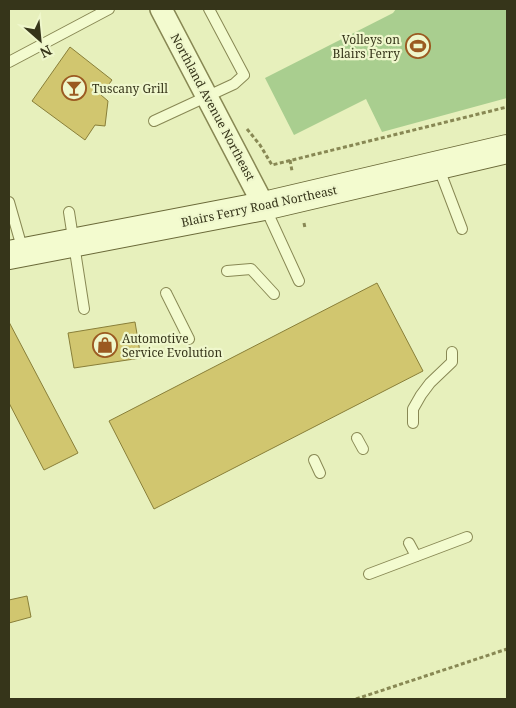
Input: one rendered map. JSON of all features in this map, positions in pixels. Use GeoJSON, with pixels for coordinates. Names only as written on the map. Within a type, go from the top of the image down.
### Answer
{"type":"FeatureCollection","features":[{"type":"Feature","properties":{"kind":"main road","name":"Blairs Ferry Road Northeast"},"geometry":{"type":"LineString","coordinates":[[16,254],[264,206],[507,149]]}},
{"type":"Feature","properties":{"kind":"street","name":"Northland Avenue Northeast"},"geometry":{"type":"LineString","coordinates":[[163,9],[264,206]]}},
{"type":"Feature","properties":{"kind":"lane"},"geometry":{"type":"LineString","coordinates":[[9,62],[109,9]]}},
{"type":"Feature","properties":{"kind":"lane"},"geometry":{"type":"LineString","coordinates":[[154,121],[234,84],[244,75],[209,9]]}},
{"type":"Feature","properties":{"kind":"lane"},"geometry":{"type":"LineString","coordinates":[[438,165],[462,229]]}},
{"type":"Feature","properties":{"kind":"lane"},"geometry":{"type":"LineString","coordinates":[[9,202],[16,254]]}},
{"type":"Feature","properties":{"kind":"lane"},"geometry":{"type":"LineString","coordinates":[[264,206],[299,281]]}},
{"type":"Feature","properties":{"kind":"lane"},"geometry":{"type":"LineString","coordinates":[[70,212],[84,308]]}},
{"type":"Feature","properties":{"kind":"lane"},"geometry":{"type":"LineString","coordinates":[[227,271],[251,270],[274,294]]}},
{"type":"Feature","properties":{"kind":"lane"},"geometry":{"type":"LineString","coordinates":[[166,293],[189,339]]}},
{"type":"Feature","properties":{"kind":"lane"},"geometry":{"type":"LineString","coordinates":[[413,423],[413,409],[430,383],[452,362],[452,352]]}},
{"type":"Feature","properties":{"kind":"lane"},"geometry":{"type":"LineString","coordinates":[[357,438],[363,449]]}},
{"type":"Feature","properties":{"kind":"lane"},"geometry":{"type":"LineString","coordinates":[[314,460],[320,473]]}},
{"type":"Feature","properties":{"kind":"lane"},"geometry":{"type":"LineString","coordinates":[[369,574],[467,537]]}},
{"type":"Feature","properties":{"kind":"lane"},"geometry":{"type":"LineString","coordinates":[[409,543],[416,556]]}},
{"type":"Feature","properties":{"kind":"path"},"geometry":{"type":"LineString","coordinates":[[241,122],[260,145],[272,165],[507,107]]}},
{"type":"Feature","properties":{"kind":"path"},"geometry":{"type":"LineString","coordinates":[[290,160],[292,171]]}},
{"type":"Feature","properties":{"kind":"path"},"geometry":{"type":"LineString","coordinates":[[304,223],[305,228]]}},
{"type":"Feature","properties":{"kind":"path"},"geometry":{"type":"LineString","coordinates":[[356,699],[507,649]]}},
{"type":"Feature","properties":{"kind":"green space","name":"Volleys on Blairs Ferry"},"geometry":{"type":"Polygon","coordinates":[[[396,9],[507,9],[507,98],[382,132],[366,99],[294,135],[265,78],[393,13],[396,9]]]}},
{"type":"Feature","properties":{"kind":"building","name":"Tuscany Grill"},"geometry":{"type":"Polygon","coordinates":[[[70,47],[112,80],[101,95],[108,101],[105,126],[95,125],[85,140],[32,101],[70,47]]]}},
{"type":"Feature","properties":{"kind":"building"},"geometry":{"type":"Polygon","coordinates":[[[377,283],[423,371],[154,509],[109,421],[377,283]]]}},
{"type":"Feature","properties":{"kind":"building"},"geometry":{"type":"Polygon","coordinates":[[[9,322],[78,453],[44,470],[9,403],[9,322]]]}},
{"type":"Feature","properties":{"kind":"building","name":"Automotive Service Evolution"},"geometry":{"type":"Polygon","coordinates":[[[135,322],[141,358],[74,368],[68,333],[135,322]]]}},
{"type":"Feature","properties":{"kind":"building"},"geometry":{"type":"Polygon","coordinates":[[[27,596],[31,617],[9,623],[9,600],[27,596]]]}},
{"type":"Feature","properties":{"kind":"place","name":"Volleys on Blairs Ferry"},"geometry":{"type":"Point","coordinates":[418,46]}},
{"type":"Feature","properties":{"kind":"place","name":"Tuscany Grill"},"geometry":{"type":"Point","coordinates":[74,88]}},
{"type":"Feature","properties":{"kind":"place","name":"Automotive Service Evolution"},"geometry":{"type":"Point","coordinates":[105,345]}}]}
